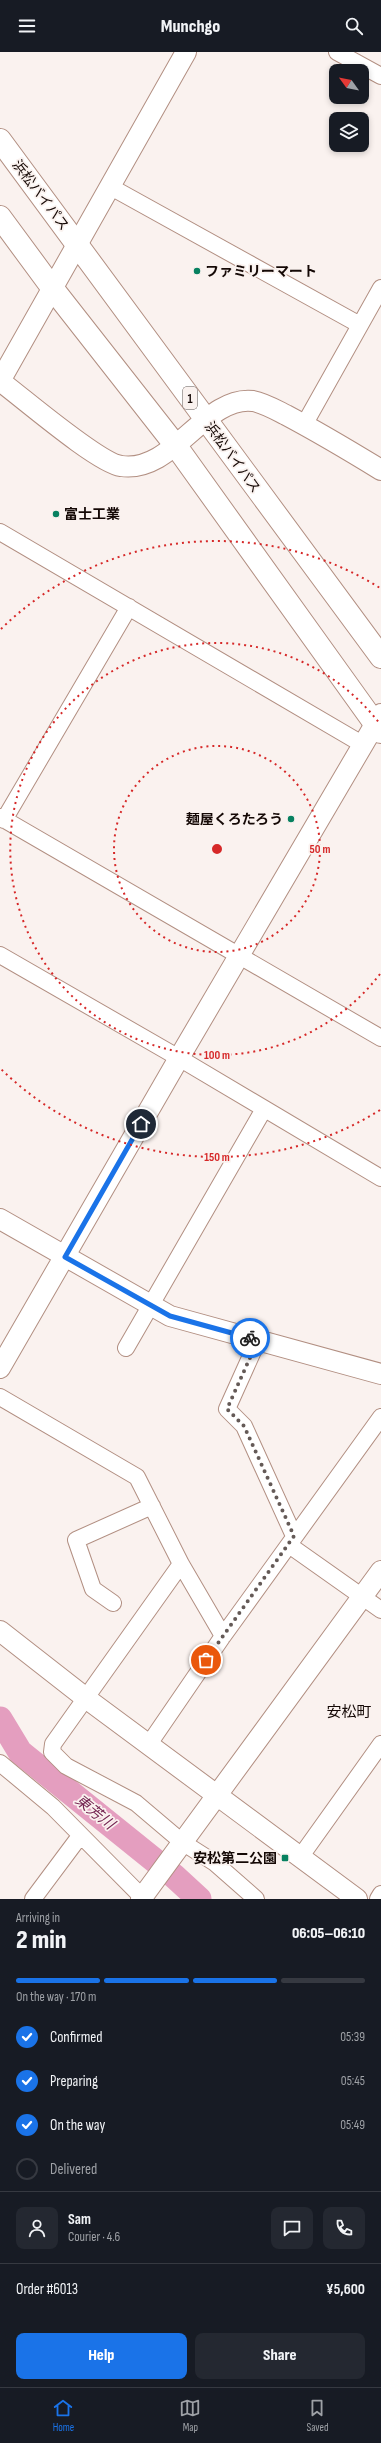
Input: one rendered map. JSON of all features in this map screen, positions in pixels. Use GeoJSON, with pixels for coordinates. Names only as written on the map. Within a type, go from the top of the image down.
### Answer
{"type":"FeatureCollection","features":[{"type":"Feature","properties":{"kind":"highway","name":"浜松バイパス"},"geometry":{"type":"LineString","coordinates":[[0,140],[381,657]]}},
{"type":"Feature","properties":{"kind":"highway"},"geometry":{"type":"LineString","coordinates":[[0,217],[53,289],[176,446],[379,723]]}},
{"type":"Feature","properties":{"kind":"street"},"geometry":{"type":"LineString","coordinates":[[186,52],[0,381],[90,450],[120,466],[147,464],[176,446],[206,420],[237,401],[253,401],[304,425],[381,470]]}},
{"type":"Feature","properties":{"kind":"street"},"geometry":{"type":"LineString","coordinates":[[337,52],[381,76]]}},
{"type":"Feature","properties":{"kind":"street"},"geometry":{"type":"LineString","coordinates":[[109,186],[360,325]]}},
{"type":"Feature","properties":{"kind":"street"},"geometry":{"type":"LineString","coordinates":[[304,425],[381,288]]}},
{"type":"Feature","properties":{"kind":"street"},"geometry":{"type":"LineString","coordinates":[[0,532],[362,744]]}},
{"type":"Feature","properties":{"kind":"street"},"geometry":{"type":"LineString","coordinates":[[129,607],[2,819],[381,1038]]}},
{"type":"Feature","properties":{"kind":"street"},"geometry":{"type":"LineString","coordinates":[[0,1368],[362,744],[379,723]]}},
{"type":"Feature","properties":{"kind":"street"},"geometry":{"type":"LineString","coordinates":[[0,955],[179,1058],[381,1178]]}},
{"type":"Feature","properties":{"kind":"street"},"geometry":{"type":"LineString","coordinates":[[126,1348],[264,1109]]}},
{"type":"Feature","properties":{"kind":"street"},"geometry":{"type":"LineString","coordinates":[[0,1219],[150,1306],[188,1322],[381,1374]]}},
{"type":"Feature","properties":{"kind":"street"},"geometry":{"type":"LineString","coordinates":[[258,1340],[227,1409],[244,1426],[292,1541],[381,1610]]}},
{"type":"Feature","properties":{"kind":"street"},"geometry":{"type":"LineString","coordinates":[[0,1397],[137,1477],[181,1564],[222,1636]]}},
{"type":"Feature","properties":{"kind":"street"},"geometry":{"type":"LineString","coordinates":[[149,1744],[222,1636],[381,1417]]}},
{"type":"Feature","properties":{"kind":"street"},"geometry":{"type":"LineString","coordinates":[[113,1603],[93,1589],[76,1540],[152,1506]]}},
{"type":"Feature","properties":{"kind":"street"},"geometry":{"type":"LineString","coordinates":[[181,1564],[87,1699],[53,1744],[52,1752],[66,1766],[136,1803],[177,1848],[215,1863],[256,1899]]}},
{"type":"Feature","properties":{"kind":"street"},"geometry":{"type":"LineString","coordinates":[[2,1771],[52,1806],[80,1836],[143,1897],[177,1848],[218,1795],[381,1571]]}},
{"type":"Feature","properties":{"kind":"street"},"geometry":{"type":"LineString","coordinates":[[0,1631],[87,1699],[358,1899]]}},
{"type":"Feature","properties":{"kind":"street"},"geometry":{"type":"LineString","coordinates":[[300,1856],[381,1744]]}},
{"type":"Feature","properties":{"kind":"street"},"geometry":{"type":"LineString","coordinates":[[33,1899],[80,1836]]}},
{"type":"Feature","properties":{"kind":"street"},"geometry":{"type":"LineString","coordinates":[[378,1899],[381,1894]]}},
{"type":"Feature","properties":{"kind":"waterway","name":"東芳川"},"geometry":{"type":"LineString","coordinates":[[0,1719],[20,1752],[174,1876],[199,1899]]}},
{"type":"Feature","properties":{"kind":"way so far"},"geometry":{"type":"LineString","coordinates":[[206,1660],[222,1636],[290,1545],[294,1536],[244,1426],[227,1409],[258,1340],[250,1338]]}},
{"type":"Feature","properties":{"kind":"place","name":"ファミリーマート"},"geometry":{"type":"Point","coordinates":[197,271]}},
{"type":"Feature","properties":{"kind":"place","name":"富士工業"},"geometry":{"type":"Point","coordinates":[56,514]}},
{"type":"Feature","properties":{"kind":"place","name":"麺屋くろたろう"},"geometry":{"type":"Point","coordinates":[291,819]}},
{"type":"Feature","properties":{"kind":"place","name":"安松第二公園"},"geometry":{"type":"Point","coordinates":[285,1858]}},
{"type":"Feature","properties":{"kind":"district","name":"安松町"},"geometry":{"type":"Point","coordinates":[349,1712]}},
{"type":"Feature","properties":{"kind":"route"},"geometry":{"type":"LineString","coordinates":[[141,1124],[65,1257],[170,1316],[250,1338]]}}]}
